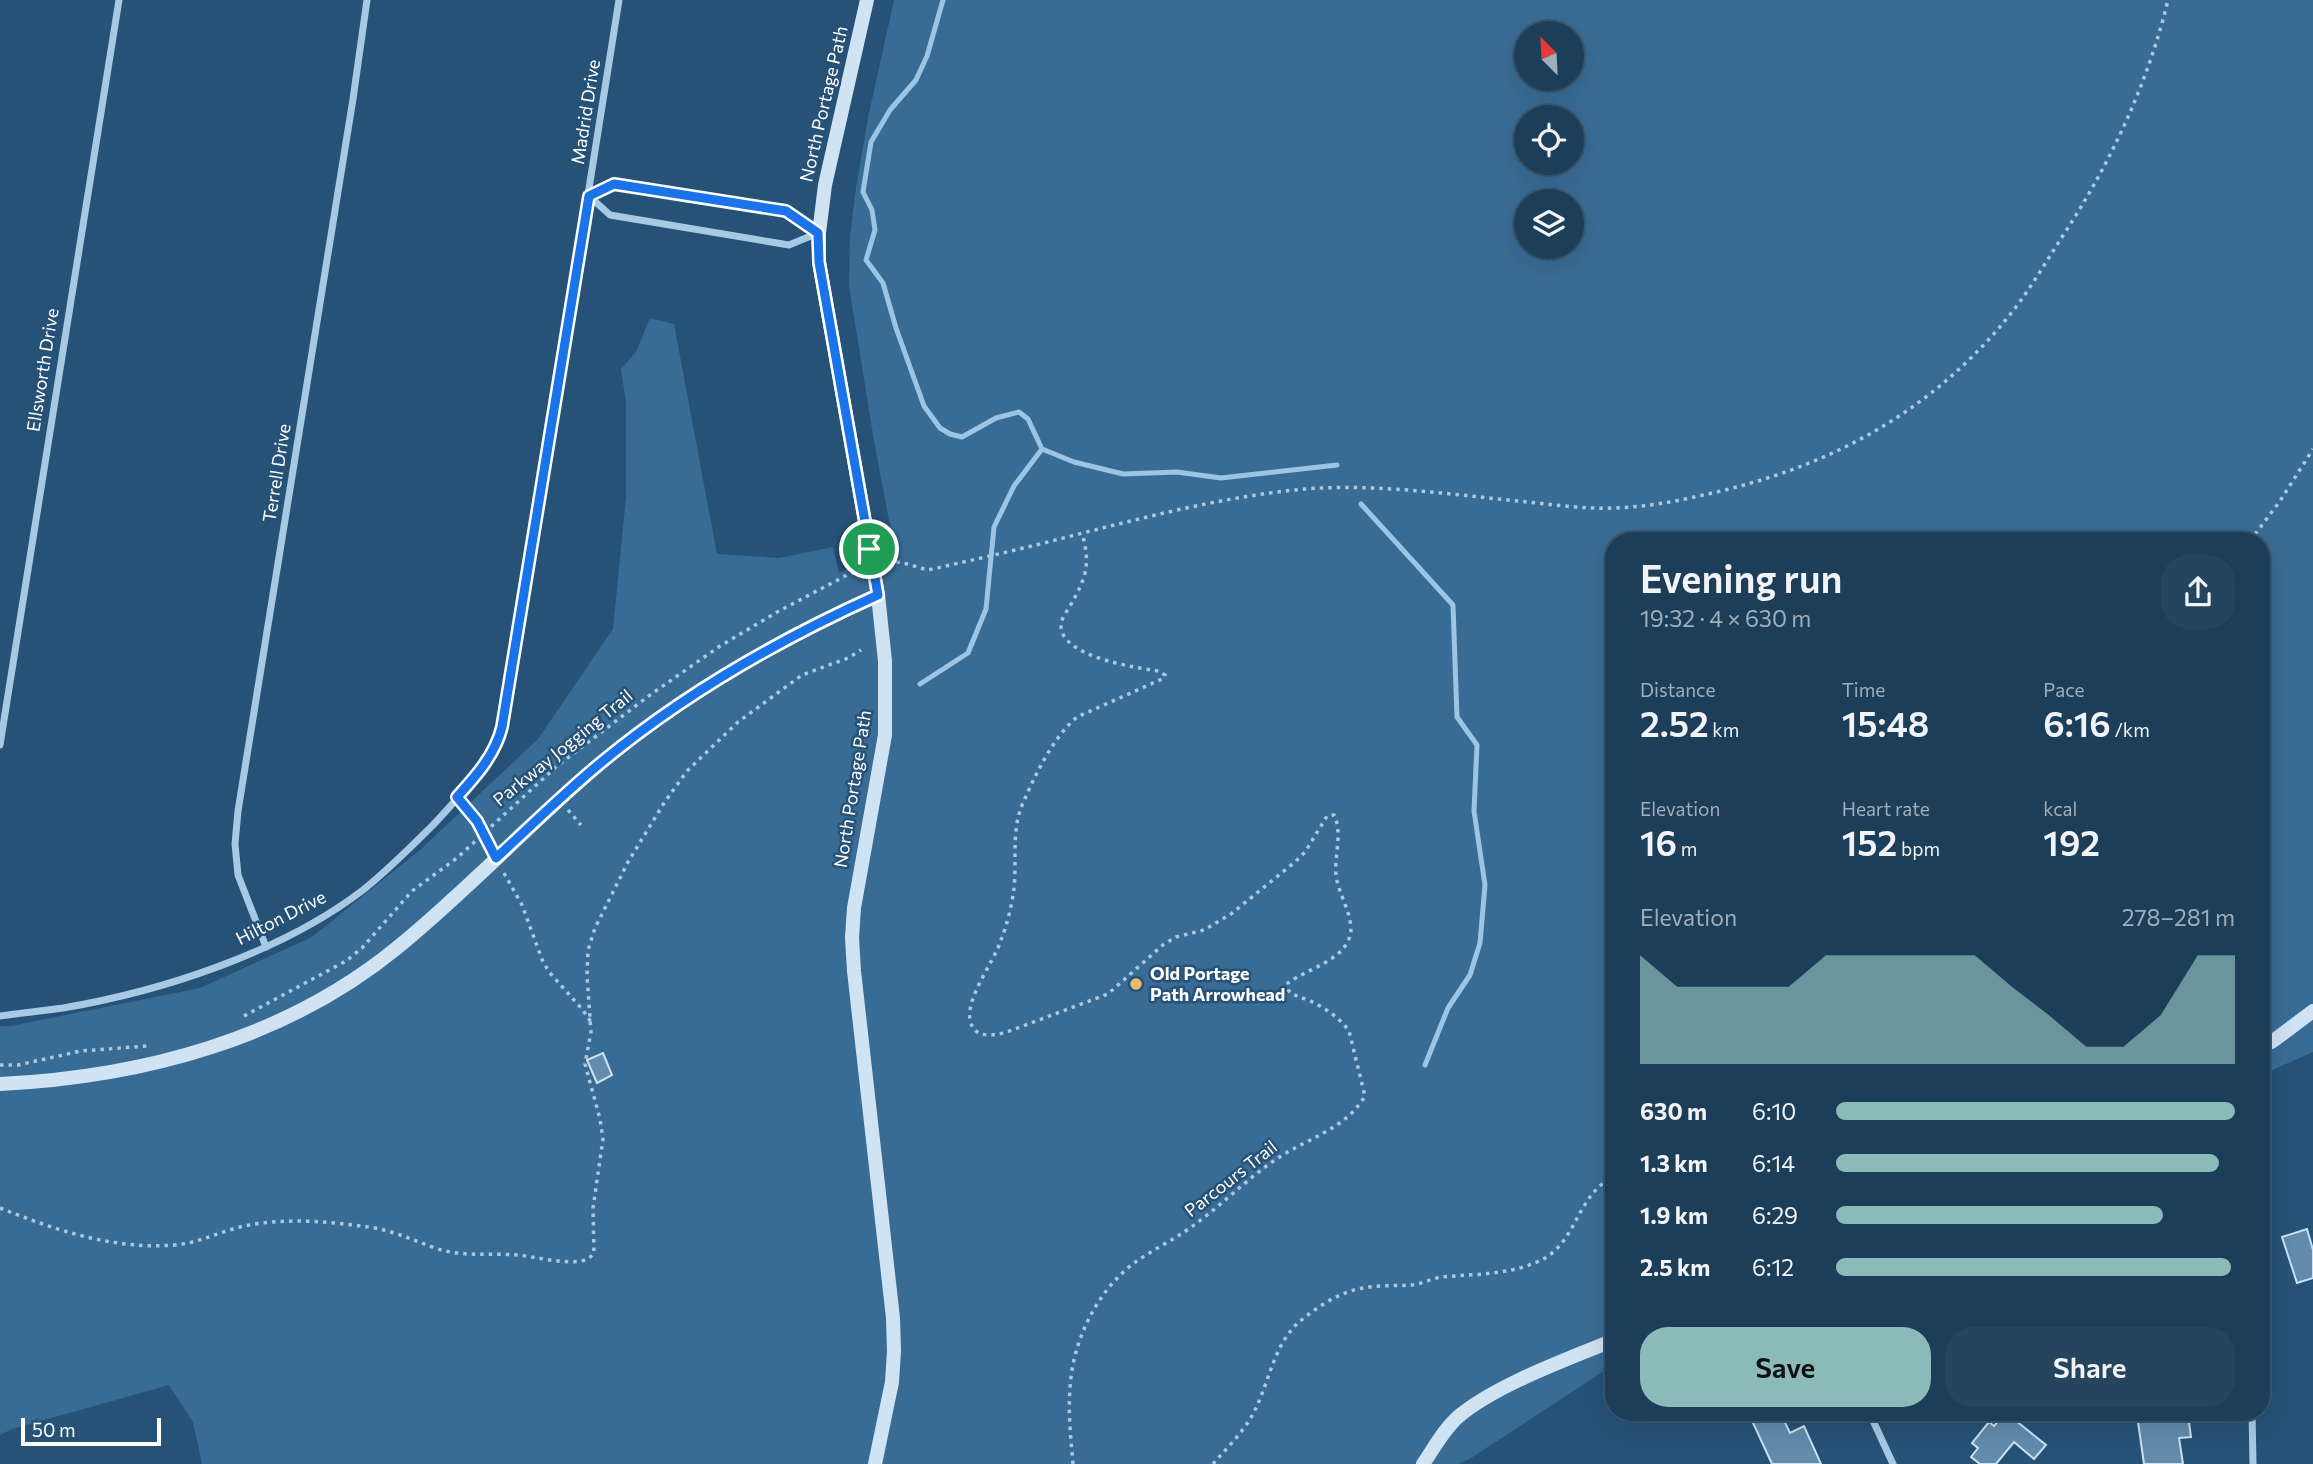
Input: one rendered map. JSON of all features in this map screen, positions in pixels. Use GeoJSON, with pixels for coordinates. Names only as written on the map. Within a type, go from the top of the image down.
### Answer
{"type":"FeatureCollection","features":[{"type":"Feature","properties":{"kind":"main road","name":"North Portage Path"},"geometry":{"type":"LineString","coordinates":[[867,0],[825,185],[818,233],[819,262],[878,595],[885,661],[884,735],[854,908],[852,938],[894,1351],[892,1382],[875,1464]]}},
{"type":"Feature","properties":{"kind":"main road"},"geometry":{"type":"LineString","coordinates":[[0,1084],[93,1076],[194,1054],[289,1018],[327,997],[394,951],[603,761],[663,716],[779,643],[878,595]]}},
{"type":"Feature","properties":{"kind":"main road"},"geometry":{"type":"LineString","coordinates":[[2270,1042],[2313,1011]]}},
{"type":"Feature","properties":{"kind":"main road"},"geometry":{"type":"LineString","coordinates":[[1423,1464],[1457,1418],[1479,1402],[1526,1378],[1605,1344]]}},
{"type":"Feature","properties":{"kind":"street","name":"Ellsworth Drive"},"geometry":{"type":"LineString","coordinates":[[0,745],[119,0]]}},
{"type":"Feature","properties":{"kind":"street","name":"Terrell Drive"},"geometry":{"type":"LineString","coordinates":[[265,947],[238,875],[235,844],[237,822],[367,0]]}},
{"type":"Feature","properties":{"kind":"street","name":"Madrid Drive"},"geometry":{"type":"LineString","coordinates":[[502,727],[619,0]]}},
{"type":"Feature","properties":{"kind":"street"},"geometry":{"type":"LineString","coordinates":[[614,184],[786,211],[818,233],[789,244],[610,215],[589,196],[614,184]]}},
{"type":"Feature","properties":{"kind":"street","name":"Hilton Drive"},"geometry":{"type":"LineString","coordinates":[[0,1016],[64,1008],[122,996],[205,971],[265,947],[324,916],[360,892],[406,852],[471,783],[491,755],[502,727]]}},
{"type":"Feature","properties":{"kind":"street"},"geometry":{"type":"LineString","coordinates":[[1873,1421],[1893,1464]]}},
{"type":"Feature","properties":{"kind":"street"},"geometry":{"type":"LineString","coordinates":[[2252,1421],[2253,1464]]}},
{"type":"Feature","properties":{"kind":"path"},"geometry":{"type":"LineString","coordinates":[[928,570],[1133,520],[1247,496],[1306,489],[1360,487],[1578,507],[1615,508],[1668,503],[1734,489],[1847,447],[1882,429],[1945,383],[2019,303],[2085,201],[2130,115],[2168,0]]}},
{"type":"Feature","properties":{"kind":"path"},"geometry":{"type":"LineString","coordinates":[[2257,532],[2313,449]]}},
{"type":"Feature","properties":{"kind":"path","name":"Parcours Trail"},"geometry":{"type":"LineString","coordinates":[[1073,1464],[1070,1386],[1084,1329],[1097,1300],[1134,1262],[1189,1229],[1276,1159],[1340,1124],[1356,1112],[1365,1096],[1349,1031],[1343,1022],[1310,1001],[1294,996],[1288,990],[1288,983],[1296,976],[1327,961],[1349,939],[1351,927],[1336,876],[1338,835],[1334,815],[1327,816],[1321,822],[1295,862],[1231,914],[1204,930],[1176,937],[1164,944],[1108,994],[1004,1033],[987,1037],[976,1032],[970,1020],[970,1005],[1002,939],[1014,890],[1018,816],[1022,803],[1066,726],[1077,717],[1162,679],[1165,675],[1159,671],[1100,660],[1075,646],[1063,634],[1061,623],[1086,575],[1088,556],[1082,533]]}},
{"type":"Feature","properties":{"kind":"path","name":"Parkway Jogging Trail"},"geometry":{"type":"LineString","coordinates":[[243,1017],[346,961],[362,948],[412,891],[457,858],[557,766],[650,695],[720,646],[849,574]]}},
{"type":"Feature","properties":{"kind":"path"},"geometry":{"type":"LineString","coordinates":[[0,1208],[79,1236],[127,1243],[176,1245],[204,1240],[236,1228],[268,1222],[297,1222],[378,1228],[438,1249],[458,1253],[517,1255],[552,1260],[589,1259],[594,1253],[593,1208],[603,1139],[585,1064],[591,1023],[588,950],[595,928],[628,862],[687,771],[738,722],[802,675],[848,658],[861,650]]}},
{"type":"Feature","properties":{"kind":"path"},"geometry":{"type":"LineString","coordinates":[[457,797],[471,813],[522,905],[543,962],[591,1023]]}},
{"type":"Feature","properties":{"kind":"path"},"geometry":{"type":"LineString","coordinates":[[0,1066],[18,1065],[81,1051],[148,1046]]}},
{"type":"Feature","properties":{"kind":"path"},"geometry":{"type":"LineString","coordinates":[[1213,1464],[1253,1414],[1278,1354],[1298,1323],[1342,1294],[1362,1288],[1415,1285],[1441,1277],[1476,1275],[1539,1262],[1565,1240],[1588,1197],[1595,1188],[1605,1182]]}},
{"type":"Feature","properties":{"kind":"shaded area"},"geometry":{"type":"Polygon","coordinates":[[[894,0],[2313,0],[2313,1052],[2270,1071],[2270,532],[1605,532],[1605,1370],[1471,1458],[1458,1464],[202,1464],[193,1422],[169,1385],[12,1429],[0,1435],[0,1026],[200,988],[312,937],[420,850],[538,739],[613,629],[626,497],[626,402],[621,369],[636,352],[650,318],[674,324],[717,554],[779,558],[833,547],[839,573],[895,543],[874,441],[849,286],[850,237],[868,118],[894,0]]]}},
{"type":"Feature","properties":{"kind":"building"},"geometry":{"type":"Polygon","coordinates":[[[603,1053],[612,1075],[597,1083],[587,1060],[603,1053]]]}},
{"type":"Feature","properties":{"kind":"building"},"geometry":{"type":"Polygon","coordinates":[[[2307,1229],[2313,1250],[2313,1278],[2297,1283],[2282,1237],[2307,1229]]]}},
{"type":"Feature","properties":{"kind":"building"},"geometry":{"type":"Polygon","coordinates":[[[1752,1421],[1784,1421],[1790,1433],[1804,1426],[1821,1464],[1772,1464],[1752,1421]]]}},
{"type":"Feature","properties":{"kind":"building"},"geometry":{"type":"Polygon","coordinates":[[[1998,1421],[2016,1421],[2046,1445],[2034,1459],[2014,1442],[1996,1464],[1980,1464],[1971,1457],[1978,1448],[1972,1443],[1989,1422],[1994,1426],[1998,1421]]]}},
{"type":"Feature","properties":{"kind":"building"},"geometry":{"type":"Polygon","coordinates":[[[2189,1421],[2191,1437],[2179,1438],[2183,1464],[2144,1464],[2138,1422],[2189,1421]]]}},
{"type":"Feature","properties":{"kind":"waterway"},"geometry":{"type":"LineString","coordinates":[[943,0],[927,56],[916,80],[890,110],[871,142],[863,192],[872,210],[875,230],[866,260],[883,283],[924,406],[940,428],[962,437],[996,418],[1019,412],[1028,419],[1042,449],[1074,462],[1123,474],[1177,472],[1221,478],[1337,465]]}},
{"type":"Feature","properties":{"kind":"waterway"},"geometry":{"type":"LineString","coordinates":[[920,684],[968,653],[986,609],[994,527],[1014,486],[1042,449]]}},
{"type":"Feature","properties":{"kind":"waterway"},"geometry":{"type":"LineString","coordinates":[[1361,504],[1453,605],[1457,717],[1477,745],[1474,811],[1485,885],[1480,943],[1470,975],[1448,1008],[1425,1065]]}},
{"type":"Feature","properties":{"kind":"place","name":"Old Portage Path Arrowhead"},"geometry":{"type":"Point","coordinates":[1136,984]}},
{"type":"Feature","properties":{"kind":"route"},"geometry":{"type":"LineString","coordinates":[[614,184],[786,211],[818,233],[819,262],[869,549],[878,595],[779,643],[699,691],[603,761],[496,858],[477,821],[457,797],[491,755],[499,739],[505,716],[589,196],[614,184]]}}]}
